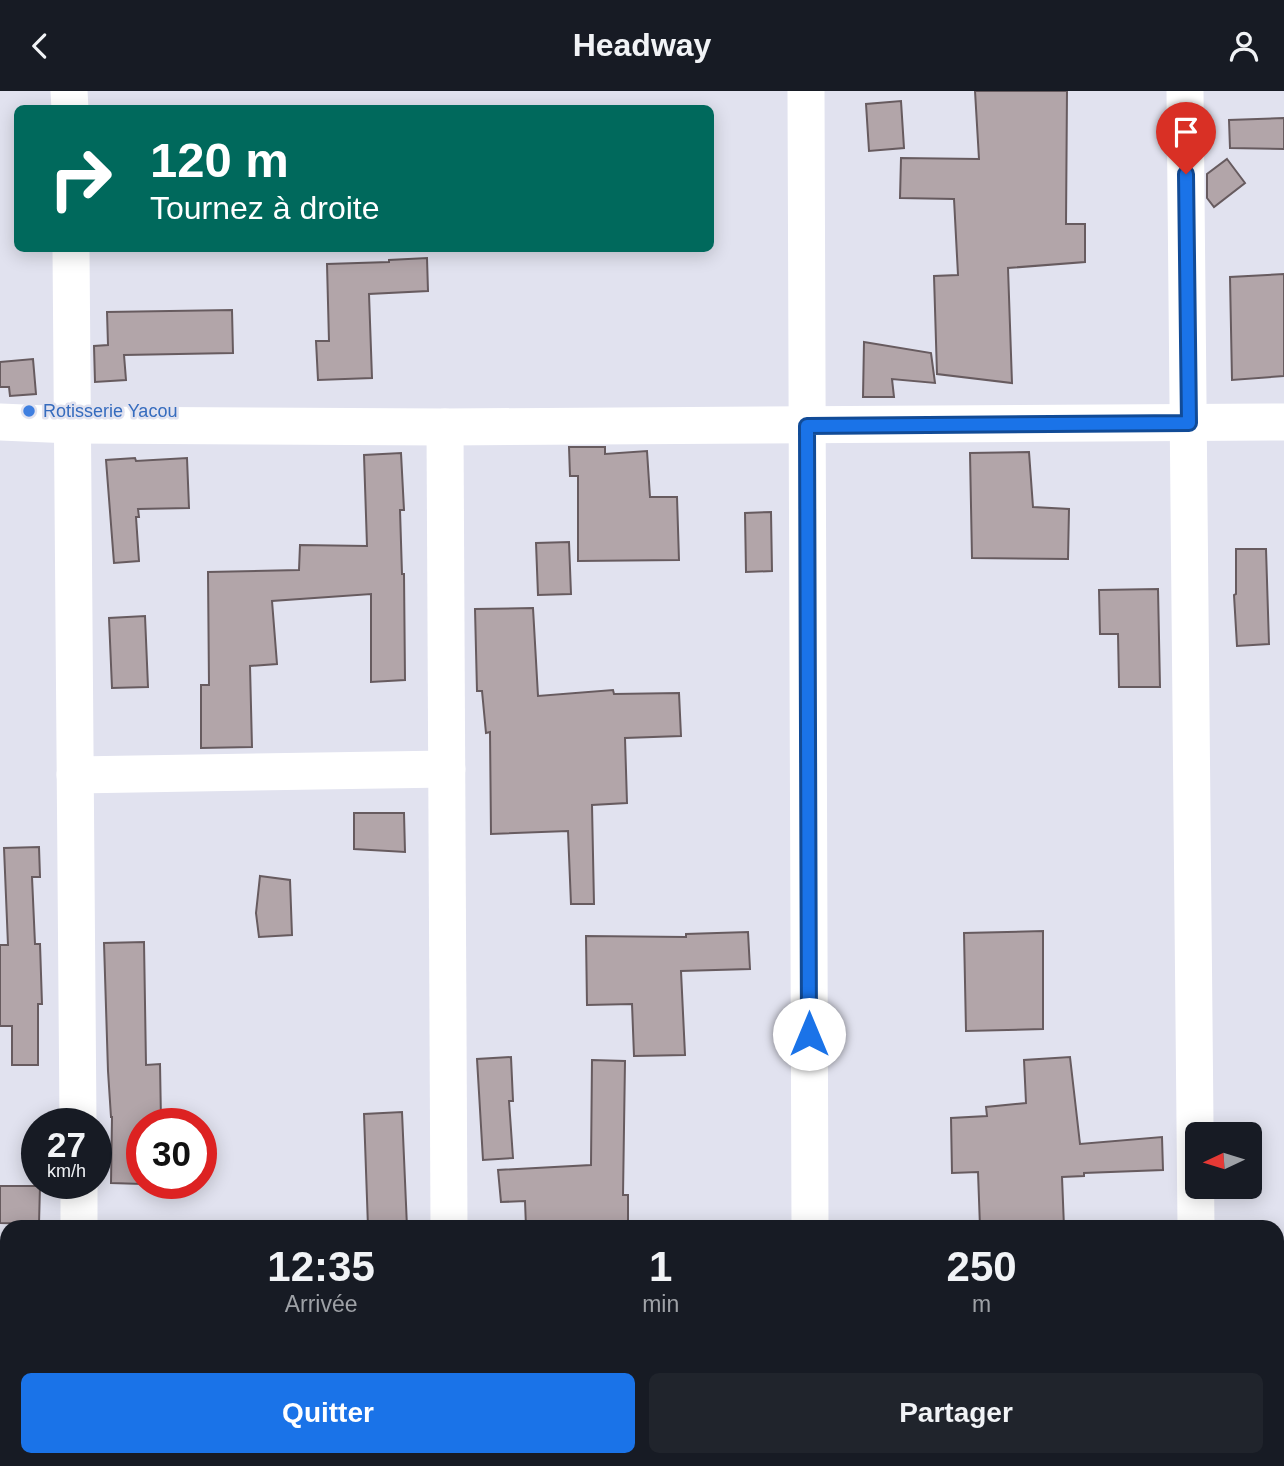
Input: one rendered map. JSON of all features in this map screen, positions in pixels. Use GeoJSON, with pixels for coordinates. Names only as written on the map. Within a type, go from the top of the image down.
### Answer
{"type":"FeatureCollection","features":[{"type":"Feature","properties":{"kind":"street"},"geometry":{"type":"LineString","coordinates":[[806,91],[810,1220]]}},
{"type":"Feature","properties":{"kind":"street"},"geometry":{"type":"LineString","coordinates":[[1185,91],[1196,1220]]}},
{"type":"Feature","properties":{"kind":"street"},"geometry":{"type":"LineString","coordinates":[[71,252],[78,1108]]}},
{"type":"Feature","properties":{"kind":"street"},"geometry":{"type":"LineString","coordinates":[[0,422],[72,425],[807,426],[1284,422]]}},
{"type":"Feature","properties":{"kind":"street"},"geometry":{"type":"LineString","coordinates":[[445,426],[449,1220]]}},
{"type":"Feature","properties":{"kind":"street"},"geometry":{"type":"LineString","coordinates":[[75,775],[447,769]]}},
{"type":"Feature","properties":{"kind":"street"},"geometry":{"type":"LineString","coordinates":[[79,1199],[79,1220]]}},
{"type":"Feature","properties":{"kind":"building"},"geometry":{"type":"Polygon","coordinates":[[[975,91],[1067,91],[1066,224],[1085,224],[1085,262],[1008,268],[1012,383],[937,374],[934,276],[958,275],[954,199],[900,198],[901,158],[979,159],[975,91]]]}},
{"type":"Feature","properties":{"kind":"building"},"geometry":{"type":"Polygon","coordinates":[[[901,101],[904,148],[869,151],[866,104],[901,101]]]}},
{"type":"Feature","properties":{"kind":"building"},"geometry":{"type":"Polygon","coordinates":[[[1284,118],[1284,149],[1230,148],[1229,120],[1284,118]]]}},
{"type":"Feature","properties":{"kind":"building"},"geometry":{"type":"Polygon","coordinates":[[[1227,159],[1245,183],[1214,207],[1207,198],[1207,174],[1227,159]]]}},
{"type":"Feature","properties":{"kind":"building"},"geometry":{"type":"Polygon","coordinates":[[[427,258],[428,291],[369,294],[372,378],[318,380],[316,341],[329,341],[327,264],[427,258]]]}},
{"type":"Feature","properties":{"kind":"building"},"geometry":{"type":"Polygon","coordinates":[[[1284,274],[1284,376],[1232,380],[1230,277],[1284,274]]]}},
{"type":"Feature","properties":{"kind":"building"},"geometry":{"type":"Polygon","coordinates":[[[232,310],[233,353],[124,355],[126,380],[95,382],[94,346],[108,345],[107,312],[232,310]]]}},
{"type":"Feature","properties":{"kind":"building"},"geometry":{"type":"Polygon","coordinates":[[[864,342],[931,353],[935,383],[892,379],[894,397],[863,397],[864,342]]]}},
{"type":"Feature","properties":{"kind":"building"},"geometry":{"type":"Polygon","coordinates":[[[33,359],[36,394],[10,396],[9,387],[0,387],[0,362],[33,359]]]}},
{"type":"Feature","properties":{"kind":"building"},"geometry":{"type":"Polygon","coordinates":[[[569,447],[605,447],[605,454],[647,451],[650,497],[677,497],[679,560],[578,561],[578,476],[570,476],[569,447]]]}},
{"type":"Feature","properties":{"kind":"building"},"geometry":{"type":"Polygon","coordinates":[[[1029,452],[1033,507],[1069,509],[1068,559],[972,558],[970,453],[1029,452]]]}},
{"type":"Feature","properties":{"kind":"building"},"geometry":{"type":"Polygon","coordinates":[[[401,453],[405,680],[371,682],[371,594],[272,601],[277,664],[250,666],[252,747],[201,748],[201,685],[209,685],[208,572],[299,570],[300,545],[367,546],[364,455],[401,453]]]}},
{"type":"Feature","properties":{"kind":"building"},"geometry":{"type":"Polygon","coordinates":[[[135,458],[136,461],[187,458],[189,508],[138,509],[139,517],[136,517],[139,561],[114,563],[106,460],[135,458]]]}},
{"type":"Feature","properties":{"kind":"building"},"geometry":{"type":"Polygon","coordinates":[[[771,512],[772,571],[746,572],[745,513],[771,512]]]}},
{"type":"Feature","properties":{"kind":"building"},"geometry":{"type":"Polygon","coordinates":[[[569,542],[571,594],[538,595],[536,543],[569,542]]]}},
{"type":"Feature","properties":{"kind":"building"},"geometry":{"type":"Polygon","coordinates":[[[1236,549],[1266,549],[1269,644],[1237,646],[1234,595],[1236,549]]]}},
{"type":"Feature","properties":{"kind":"building"},"geometry":{"type":"Polygon","coordinates":[[[1158,589],[1160,687],[1119,687],[1118,634],[1100,634],[1099,590],[1158,589]]]}},
{"type":"Feature","properties":{"kind":"building"},"geometry":{"type":"Polygon","coordinates":[[[533,608],[538,696],[613,690],[614,694],[679,693],[681,736],[625,738],[627,803],[592,805],[594,904],[571,904],[568,831],[491,834],[490,732],[486,733],[482,691],[477,691],[475,609],[533,608]]]}},
{"type":"Feature","properties":{"kind":"building"},"geometry":{"type":"Polygon","coordinates":[[[145,616],[148,687],[112,688],[109,618],[145,616]]]}},
{"type":"Feature","properties":{"kind":"building"},"geometry":{"type":"Polygon","coordinates":[[[354,813],[404,813],[405,852],[354,849],[354,813]]]}},
{"type":"Feature","properties":{"kind":"building"},"geometry":{"type":"Polygon","coordinates":[[[39,847],[40,877],[32,877],[35,944],[40,944],[42,1004],[38,1004],[38,1065],[12,1065],[12,1026],[0,1026],[0,945],[8,945],[4,848],[39,847]]]}},
{"type":"Feature","properties":{"kind":"building"},"geometry":{"type":"Polygon","coordinates":[[[260,876],[290,880],[292,935],[259,937],[256,913],[260,876]]]}},
{"type":"Feature","properties":{"kind":"building"},"geometry":{"type":"Polygon","coordinates":[[[1043,931],[1043,1029],[966,1031],[964,933],[1043,931]]]}},
{"type":"Feature","properties":{"kind":"building"},"geometry":{"type":"Polygon","coordinates":[[[748,932],[750,969],[681,971],[685,1055],[634,1056],[632,1004],[587,1005],[586,936],[686,937],[686,934],[748,932]]]}},
{"type":"Feature","properties":{"kind":"building"},"geometry":{"type":"Polygon","coordinates":[[[144,942],[146,1065],[160,1064],[161,1108],[126,1108],[126,1183],[112,1183],[112,1108],[108,1071],[104,943],[144,942]]]}},
{"type":"Feature","properties":{"kind":"building"},"geometry":{"type":"Polygon","coordinates":[[[511,1057],[513,1101],[509,1101],[513,1158],[483,1160],[477,1059],[511,1057]]]}},
{"type":"Feature","properties":{"kind":"building"},"geometry":{"type":"Polygon","coordinates":[[[1070,1057],[1080,1144],[1162,1137],[1163,1170],[1084,1173],[1084,1176],[1062,1177],[1064,1220],[980,1220],[978,1172],[952,1173],[951,1118],[987,1116],[986,1107],[1026,1103],[1024,1060],[1070,1057]]]}},
{"type":"Feature","properties":{"kind":"building"},"geometry":{"type":"Polygon","coordinates":[[[592,1060],[625,1061],[623,1195],[628,1195],[628,1220],[526,1220],[525,1201],[501,1202],[498,1170],[591,1165],[592,1060]]]}},
{"type":"Feature","properties":{"kind":"building"},"geometry":{"type":"Polygon","coordinates":[[[402,1112],[407,1220],[368,1220],[364,1114],[402,1112]]]}},
{"type":"Feature","properties":{"kind":"building"},"geometry":{"type":"Polygon","coordinates":[[[0,1186],[21,1186],[21,1199],[40,1199],[39,1220],[0,1220],[0,1186]]]}},
{"type":"Feature","properties":{"kind":"place","name":"Rotisserie Yacou"},"geometry":{"type":"Point","coordinates":[29,411]}},
{"type":"Feature","properties":{"kind":"route"},"geometry":{"type":"LineString","coordinates":[[809,1034],[807,426],[1189,423],[1186,174]]}}]}
